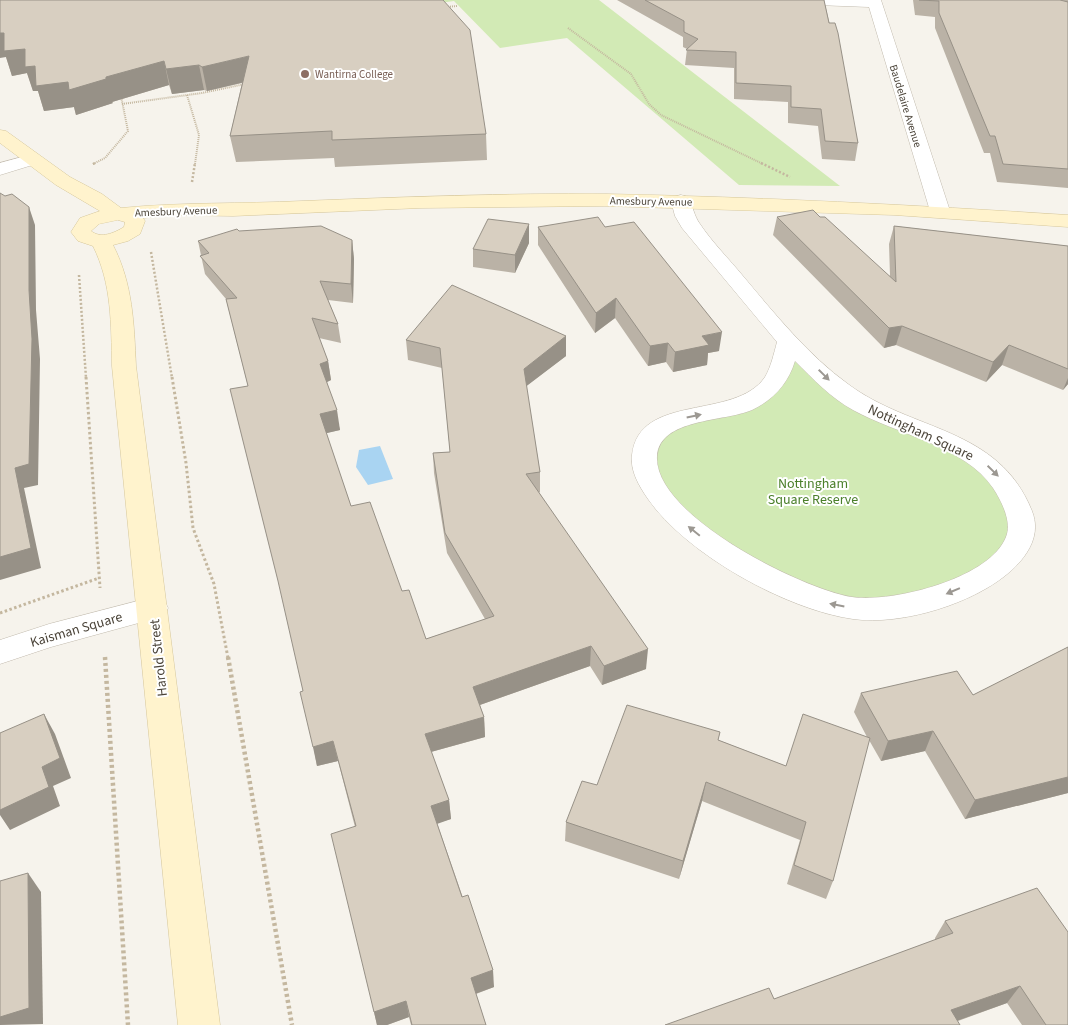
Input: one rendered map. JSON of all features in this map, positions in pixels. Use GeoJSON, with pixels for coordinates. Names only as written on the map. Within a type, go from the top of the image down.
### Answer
{"type":"FeatureCollection","features":[{"type":"Feature","properties":{"kind":"street"},"geometry":{"type":"LineString","coordinates":[[790,0],[873,2]]}},
{"type":"Feature","properties":{"kind":"street","name":"Baudelaire Avenue"},"geometry":{"type":"LineString","coordinates":[[873,2],[940,211]]}},
{"type":"Feature","properties":{"kind":"street"},"geometry":{"type":"LineString","coordinates":[[0,135],[63,181],[95,198],[118,214],[132,218],[135,221],[131,231]]}},
{"type":"Feature","properties":{"kind":"street"},"geometry":{"type":"LineString","coordinates":[[0,169],[33,159]]}},
{"type":"Feature","properties":{"kind":"street"},"geometry":{"type":"LineString","coordinates":[[63,181],[84,213],[86,224],[81,232],[92,240],[100,240]]}},
{"type":"Feature","properties":{"kind":"street","name":"Amesbury Avenue"},"geometry":{"type":"LineString","coordinates":[[86,224],[99,217],[173,209],[234,210],[439,201],[682,201],[940,211],[1068,221]]}},
{"type":"Feature","properties":{"kind":"street","name":"Nottingham Square"},"geometry":{"type":"LineString","coordinates":[[682,201],[685,216],[692,228],[789,340],[837,388],[854,401],[874,411],[951,443],[974,455],[1008,486],[1016,505],[1021,535],[999,565],[978,579],[939,597],[885,608],[853,608],[828,603],[773,582],[720,550],[676,516],[662,499],[646,472],[644,459],[647,441],[658,430],[678,419],[729,409],[746,403],[758,395],[778,375],[789,340]]}},
{"type":"Feature","properties":{"kind":"street","name":"Amesbury Avenue"},"geometry":{"type":"LineString","coordinates":[[100,240],[118,238],[131,231],[154,224],[234,210]]}},
{"type":"Feature","properties":{"kind":"street","name":"Harold Street"},"geometry":{"type":"LineString","coordinates":[[120,291],[127,267],[131,231]]}},
{"type":"Feature","properties":{"kind":"street","name":"Harold Street"},"geometry":{"type":"LineString","coordinates":[[100,240],[111,262],[120,291],[124,366],[199,1025]]}},
{"type":"Feature","properties":{"kind":"street","name":"Kaisman Square"},"geometry":{"type":"LineString","coordinates":[[0,652],[49,636],[153,608]]}},
{"type":"Feature","properties":{"kind":"path"},"geometry":{"type":"LineString","coordinates":[[439,7],[458,6]]}},
{"type":"Feature","properties":{"kind":"path"},"geometry":{"type":"LineString","coordinates":[[568,28],[631,74],[649,104],[661,115],[792,178]]}},
{"type":"Feature","properties":{"kind":"path"},"geometry":{"type":"LineString","coordinates":[[122,104],[187,95],[245,84]]}},
{"type":"Feature","properties":{"kind":"path"},"geometry":{"type":"LineString","coordinates":[[88,165],[105,158],[128,131],[120,95]]}},
{"type":"Feature","properties":{"kind":"path"},"geometry":{"type":"LineString","coordinates":[[187,95],[199,136],[191,188]]}},
{"type":"Feature","properties":{"kind":"path"},"geometry":{"type":"LineString","coordinates":[[150,245],[186,463],[194,528],[214,584],[219,605],[292,1025]]}},
{"type":"Feature","properties":{"kind":"path"},"geometry":{"type":"LineString","coordinates":[[79,270],[100,589]]}},
{"type":"Feature","properties":{"kind":"path"},"geometry":{"type":"LineString","coordinates":[[0,613],[99,578]]}},
{"type":"Feature","properties":{"kind":"path"},"geometry":{"type":"LineString","coordinates":[[105,657],[128,1025]]}},
{"type":"Feature","properties":{"kind":"green space"},"geometry":{"type":"Polygon","coordinates":[[[421,0],[599,0],[840,186],[739,185],[567,38],[500,48],[454,1],[425,5],[421,0]]]}},
{"type":"Feature","properties":{"kind":"green space","name":"Nottingham Square Reserve"},"geometry":{"type":"Polygon","coordinates":[[[789,340],[837,388],[974,455],[1021,535],[959,589],[828,603],[676,516],[647,441],[765,390],[789,340]]]}},
{"type":"Feature","properties":{"kind":"water"},"geometry":{"type":"Polygon","coordinates":[[[380,446],[393,479],[368,485],[356,467],[359,450],[380,446]]]}},
{"type":"Feature","properties":{"kind":"building"},"geometry":{"type":"Polygon","coordinates":[[[0,0],[443,0],[470,30],[486,134],[332,140],[332,131],[230,136],[249,56],[202,67],[199,65],[166,69],[164,61],[106,77],[106,79],[69,90],[68,82],[36,86],[35,66],[25,67],[25,49],[4,51],[4,33],[0,33],[0,0]]]}},
{"type":"Feature","properties":{"kind":"building"},"geometry":{"type":"Polygon","coordinates":[[[645,0],[824,0],[829,23],[835,23],[838,33],[858,143],[825,141],[821,109],[791,107],[791,86],[736,83],[736,52],[686,50],[698,39],[684,32],[684,21],[645,0]]]}},
{"type":"Feature","properties":{"kind":"building"},"geometry":{"type":"Polygon","coordinates":[[[919,0],[1060,0],[1068,2],[1068,169],[1003,164],[995,136],[990,136],[939,13],[939,1],[919,0]]]}},
{"type":"Feature","properties":{"kind":"building"},"geometry":{"type":"Polygon","coordinates":[[[0,193],[5,196],[12,194],[29,207],[29,290],[32,339],[29,464],[15,468],[31,548],[0,557],[0,193]]]}},
{"type":"Feature","properties":{"kind":"building"},"geometry":{"type":"Polygon","coordinates":[[[813,210],[820,217],[825,217],[896,282],[894,226],[1068,246],[1068,369],[1009,345],[993,362],[902,326],[889,328],[777,217],[813,210]]]}},
{"type":"Feature","properties":{"kind":"building"},"geometry":{"type":"Polygon","coordinates":[[[598,217],[605,227],[634,222],[722,332],[702,336],[709,345],[675,352],[668,343],[650,346],[616,298],[596,313],[538,227],[598,217]]]}},
{"type":"Feature","properties":{"kind":"building"},"geometry":{"type":"Polygon","coordinates":[[[488,219],[529,224],[515,255],[473,249],[488,219]]]}},
{"type":"Feature","properties":{"kind":"building"},"geometry":{"type":"Polygon","coordinates":[[[321,226],[352,240],[351,284],[320,281],[338,324],[312,318],[328,361],[320,364],[337,410],[320,414],[351,506],[370,502],[402,591],[409,590],[426,639],[494,616],[445,533],[433,453],[450,452],[440,348],[406,340],[452,285],[566,336],[524,369],[540,472],[526,474],[648,649],[604,666],[591,646],[473,687],[484,717],[425,734],[449,800],[431,806],[462,897],[468,895],[493,970],[471,978],[486,1025],[412,1025],[406,1001],[374,1012],[331,834],[356,826],[333,741],[313,747],[300,692],[303,691],[278,581],[230,389],[248,386],[226,299],[237,298],[200,256],[209,253],[198,241],[237,229],[239,231],[321,226]]]}},
{"type":"Feature","properties":{"kind":"building"},"geometry":{"type":"Polygon","coordinates":[[[1068,647],[1068,777],[975,800],[933,731],[888,741],[861,693],[957,671],[973,695],[1068,647]]]}},
{"type":"Feature","properties":{"kind":"building"},"geometry":{"type":"Polygon","coordinates":[[[627,705],[720,732],[718,740],[786,766],[803,714],[870,738],[833,881],[794,865],[806,822],[706,782],[683,861],[566,822],[582,781],[597,785],[627,705]]]}},
{"type":"Feature","properties":{"kind":"building"},"geometry":{"type":"Polygon","coordinates":[[[44,714],[60,758],[42,767],[49,787],[0,810],[0,733],[44,714]]]}},
{"type":"Feature","properties":{"kind":"building"},"geometry":{"type":"Polygon","coordinates":[[[28,873],[29,1008],[0,1017],[0,881],[28,873]]]}},
{"type":"Feature","properties":{"kind":"building"},"geometry":{"type":"Polygon","coordinates":[[[1037,888],[1068,932],[1068,1025],[1046,1025],[1020,986],[951,1010],[960,1025],[665,1025],[769,988],[774,999],[953,933],[945,921],[1037,888]]]}},
{"type":"Feature","properties":{"kind":"place","name":"Wantirna College"},"geometry":{"type":"Point","coordinates":[305,74]}}]}
